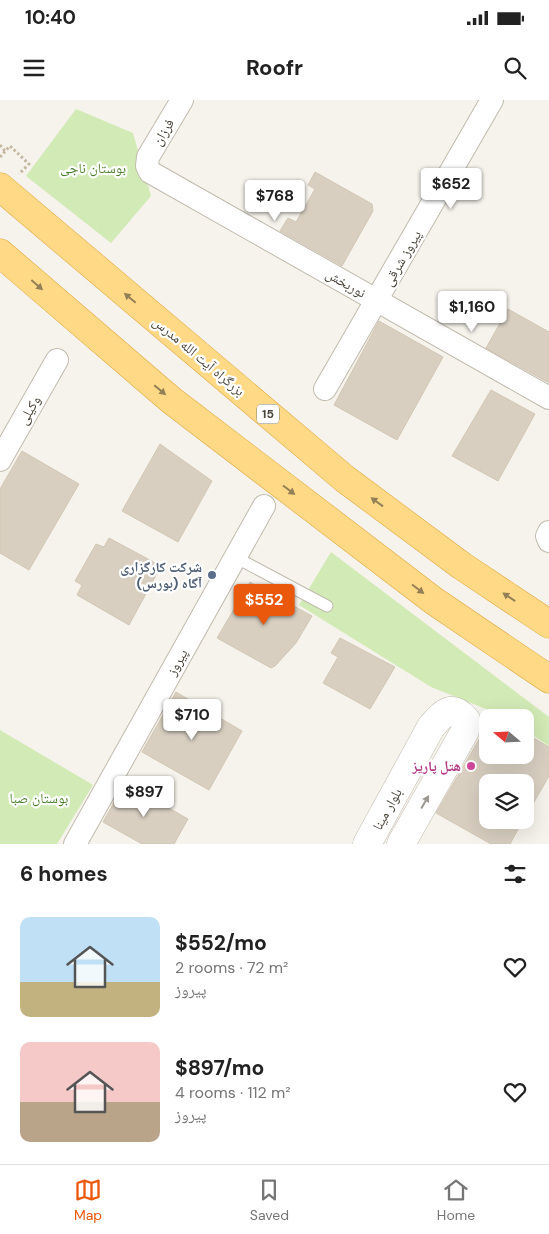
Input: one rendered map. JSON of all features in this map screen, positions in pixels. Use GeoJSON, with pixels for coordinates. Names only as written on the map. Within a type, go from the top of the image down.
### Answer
{"type":"FeatureCollection","features":[{"type":"Feature","properties":{"kind":"highway","name":"بزرگراه آیت الله مدرس"},"geometry":{"type":"LineString","coordinates":[[0,187],[345,478],[462,566],[549,624]]}},
{"type":"Feature","properties":{"kind":"highway"},"geometry":{"type":"LineString","coordinates":[[0,253],[186,411],[434,601],[549,679]]}},
{"type":"Feature","properties":{"kind":"street","name":"فرزان"},"geometry":{"type":"LineString","coordinates":[[147,166],[148,157],[182,100]]}},
{"type":"Feature","properties":{"kind":"street","name":"پیروز شرقی"},"geometry":{"type":"LineString","coordinates":[[325,389],[492,100]]}},
{"type":"Feature","properties":{"kind":"street","name":"نوربخش"},"geometry":{"type":"LineString","coordinates":[[147,166],[150,172],[549,398]]}},
{"type":"Feature","properties":{"kind":"street","name":"وكيلی"},"geometry":{"type":"LineString","coordinates":[[0,460],[57,360]]}},
{"type":"Feature","properties":{"kind":"street","name":"پیروز"},"geometry":{"type":"LineString","coordinates":[[75,844],[264,506]]}},
{"type":"Feature","properties":{"kind":"street","name":"بلوار مینا"},"geometry":{"type":"LineString","coordinates":[[367,844],[431,727],[444,712],[453,710],[461,713],[466,720],[465,731],[401,844]]}},
{"type":"Feature","properties":{"kind":"lane"},"geometry":{"type":"LineString","coordinates":[[235,557],[327,606]]}},
{"type":"Feature","properties":{"kind":"path"},"geometry":{"type":"LineString","coordinates":[[0,145],[5,151]]}},
{"type":"Feature","properties":{"kind":"path"},"geometry":{"type":"LineString","coordinates":[[0,157],[10,146],[29,164]]}},
{"type":"Feature","properties":{"kind":"green space","name":"بوستان ناجی"},"geometry":{"type":"Polygon","coordinates":[[[76,109],[133,133],[151,196],[111,243],[26,176],[76,109]]]}},
{"type":"Feature","properties":{"kind":"green space"},"geometry":{"type":"Polygon","coordinates":[[[331,552],[549,717],[549,746],[534,736],[534,709],[486,709],[431,687],[299,605],[331,552]]]}},
{"type":"Feature","properties":{"kind":"green space","name":"بوستان صبا"},"geometry":{"type":"Polygon","coordinates":[[[0,730],[93,785],[57,844],[0,844],[0,730]]]}},
{"type":"Feature","properties":{"kind":"building"},"geometry":{"type":"Polygon","coordinates":[[[315,172],[372,204],[373,211],[342,266],[280,231],[288,218],[296,222],[315,189],[308,185],[315,172]]]}},
{"type":"Feature","properties":{"kind":"building"},"geometry":{"type":"Polygon","coordinates":[[[508,309],[549,332],[549,383],[486,348],[508,309]]]}},
{"type":"Feature","properties":{"kind":"building"},"geometry":{"type":"Polygon","coordinates":[[[379,321],[443,357],[397,440],[334,405],[379,321]]]}},
{"type":"Feature","properties":{"kind":"building"},"geometry":{"type":"Polygon","coordinates":[[[491,390],[535,414],[498,481],[452,456],[491,390]]]}},
{"type":"Feature","properties":{"kind":"building"},"geometry":{"type":"Polygon","coordinates":[[[160,444],[212,481],[178,542],[122,511],[160,444]]]}},
{"type":"Feature","properties":{"kind":"building"},"geometry":{"type":"Polygon","coordinates":[[[22,451],[79,484],[29,570],[0,553],[0,489],[22,451]]]}},
{"type":"Feature","properties":{"kind":"building"},"geometry":{"type":"Polygon","coordinates":[[[109,538],[161,566],[129,625],[77,595],[82,585],[75,581],[96,544],[104,547],[109,538]]]}},
{"type":"Feature","properties":{"kind":"building"},"geometry":{"type":"Polygon","coordinates":[[[250,582],[312,616],[296,643],[271,668],[217,638],[250,582]]]}},
{"type":"Feature","properties":{"kind":"building"},"geometry":{"type":"Polygon","coordinates":[[[340,638],[395,667],[370,709],[323,683],[338,657],[331,653],[340,638]]]}},
{"type":"Feature","properties":{"kind":"building"},"geometry":{"type":"Polygon","coordinates":[[[176,692],[242,731],[209,790],[142,752],[176,692]]]}},
{"type":"Feature","properties":{"kind":"building"},"geometry":{"type":"Polygon","coordinates":[[[534,738],[549,747],[549,776],[534,802],[534,774],[479,774],[479,829],[518,829],[510,844],[491,844],[436,813],[479,739],[479,764],[534,764],[534,738]]]}},
{"type":"Feature","properties":{"kind":"building"},"geometry":{"type":"Polygon","coordinates":[[[125,783],[188,819],[174,844],[142,844],[103,822],[125,783]]]}},
{"type":"Feature","properties":{"kind":"place","name":"شرکت کارگزاری آگاه (بورس)"},"geometry":{"type":"Point","coordinates":[212,575]}},
{"type":"Feature","properties":{"kind":"place","name":"هتل پاریز"},"geometry":{"type":"Point","coordinates":[471,766]}}]}
